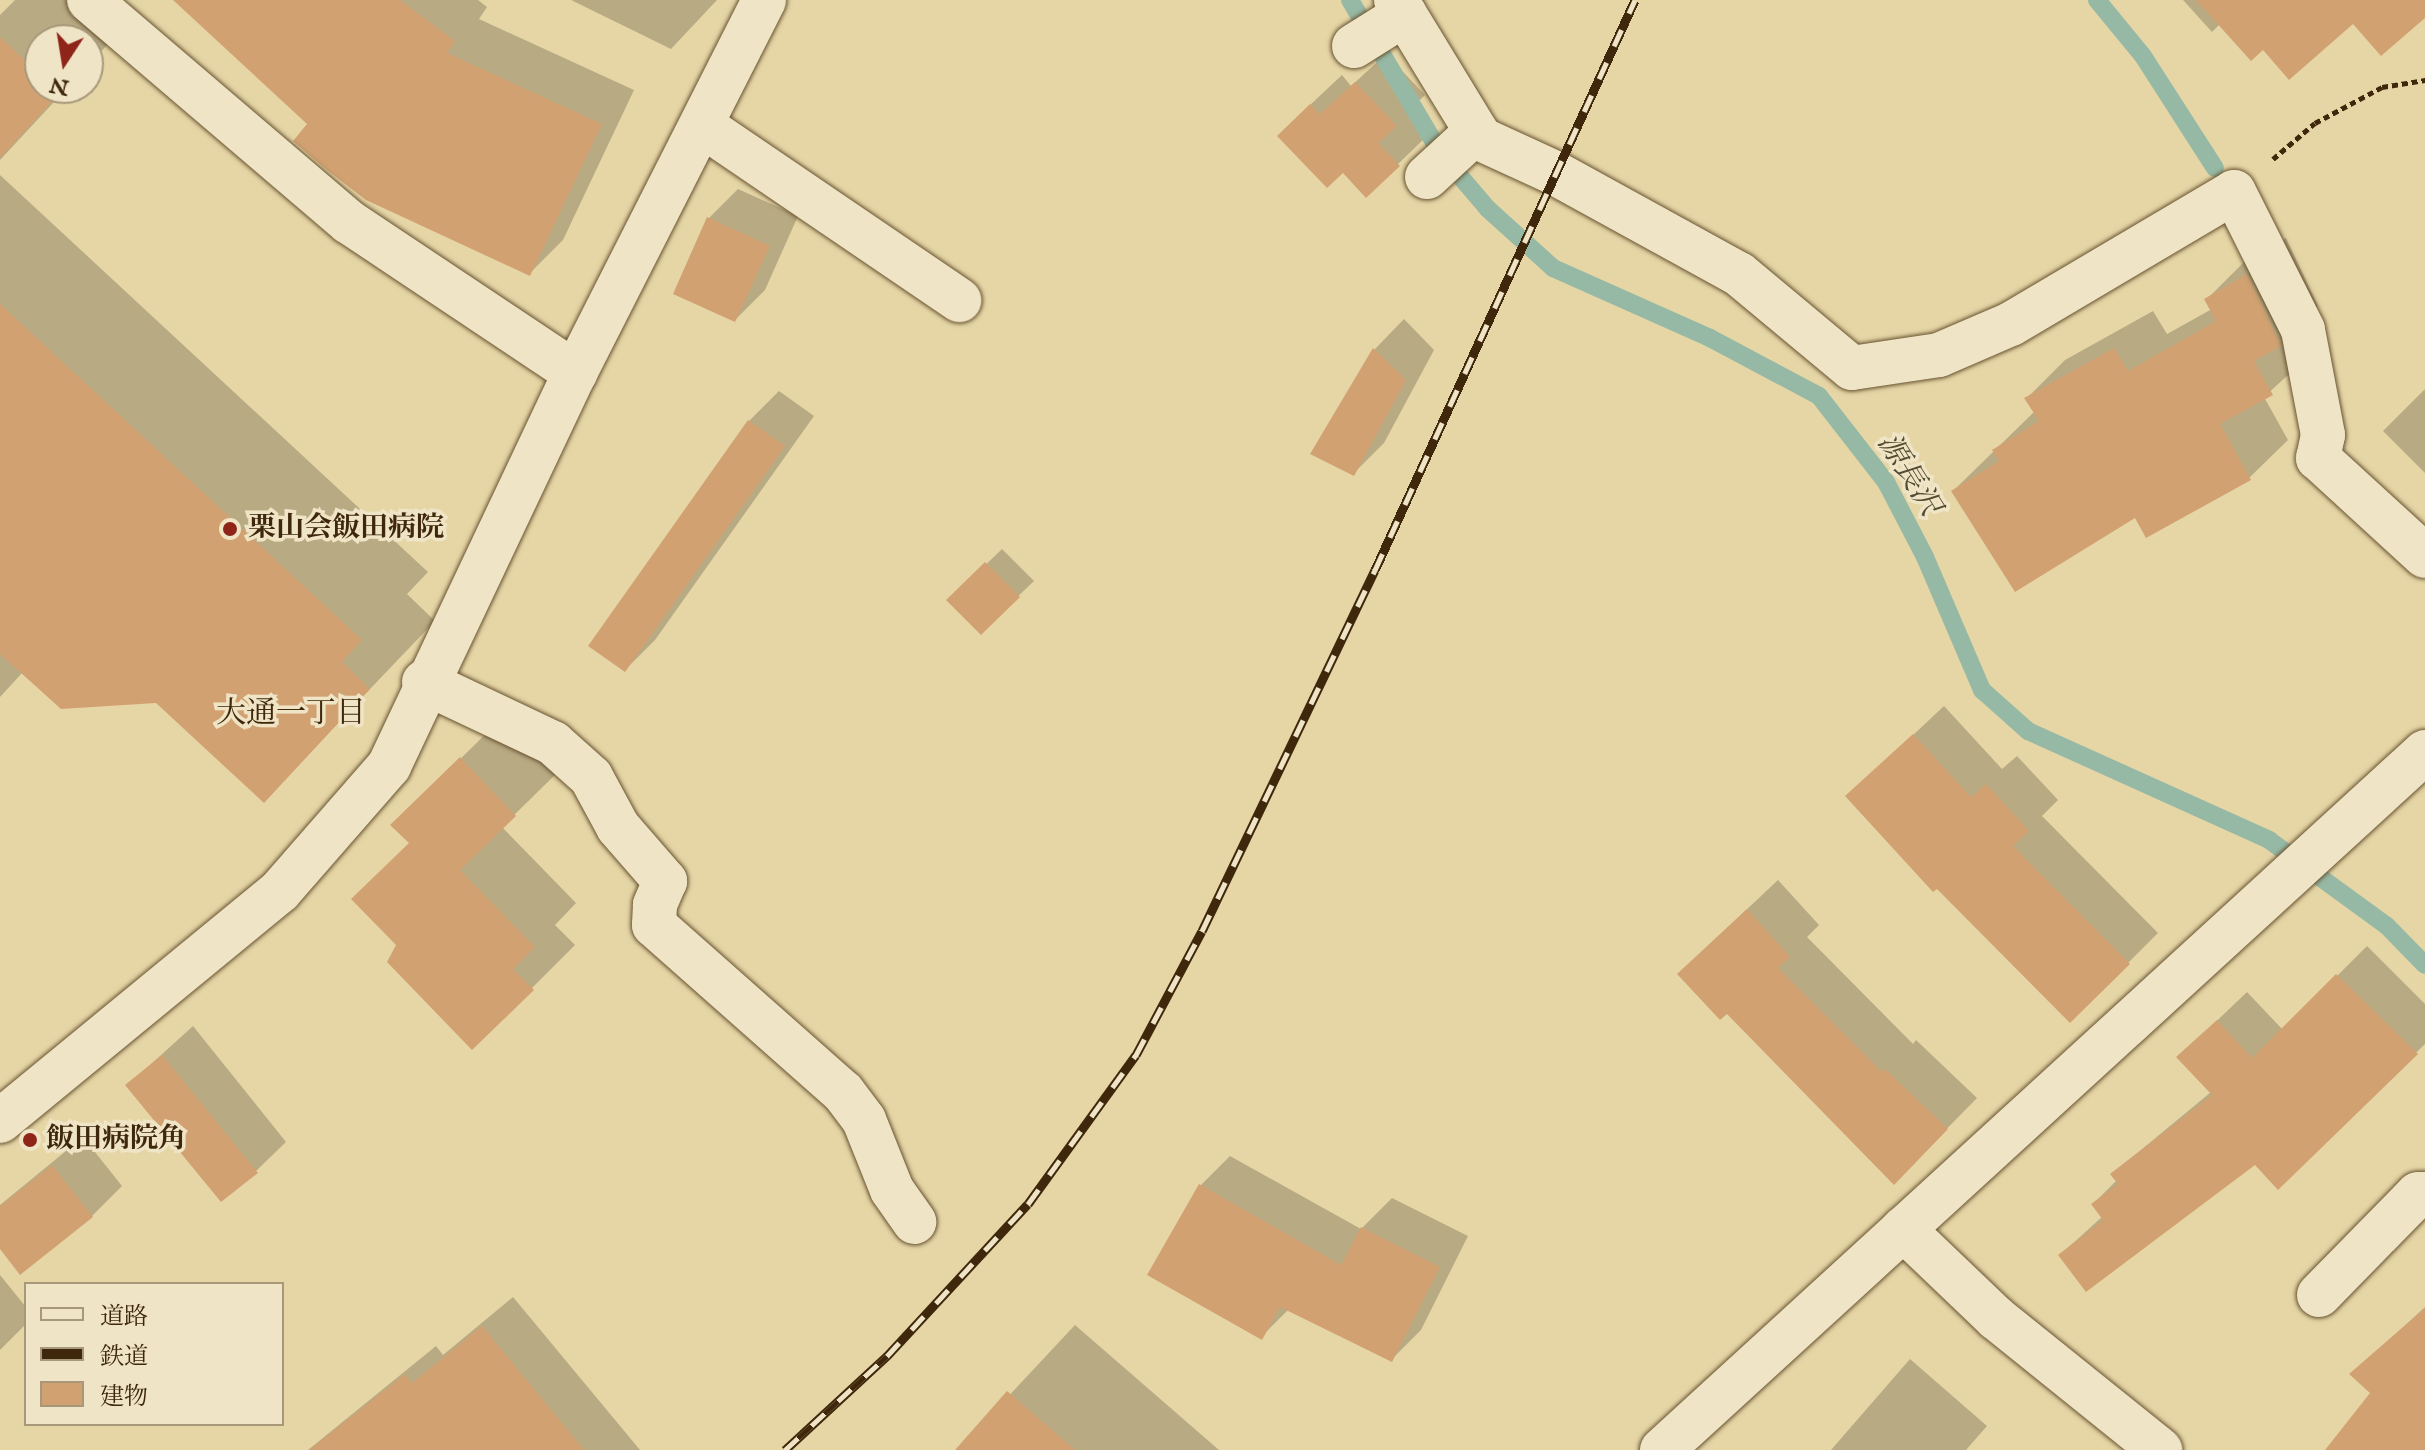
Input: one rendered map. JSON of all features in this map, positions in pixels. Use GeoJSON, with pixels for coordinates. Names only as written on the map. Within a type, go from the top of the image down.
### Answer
{"type":"FeatureCollection","features":[{"type":"Feature","properties":{"kind":"street"},"geometry":{"type":"LineString","coordinates":[[89,0],[349,222],[575,373]]}},
{"type":"Feature","properties":{"kind":"street"},"geometry":{"type":"LineString","coordinates":[[0,1121],[280,891],[389,766],[424,682],[575,373],[703,126],[764,0]]}},
{"type":"Feature","properties":{"kind":"street"},"geometry":{"type":"LineString","coordinates":[[1354,46],[1397,11],[1473,138],[1555,173],[1739,274],[1852,368],[1939,355],[2011,324],[2234,192],[2303,330],[2323,435],[2318,458],[2425,556]]}},
{"type":"Feature","properties":{"kind":"street"},"geometry":{"type":"LineString","coordinates":[[703,126],[959,300]]}},
{"type":"Feature","properties":{"kind":"street"},"geometry":{"type":"LineString","coordinates":[[1427,177],[1473,138]]}},
{"type":"Feature","properties":{"kind":"street"},"geometry":{"type":"LineString","coordinates":[[424,682],[553,743],[591,777],[618,827],[665,881],[655,905],[654,925],[843,1092],[864,1120],[892,1190],[914,1222]]}},
{"type":"Feature","properties":{"kind":"street"},"geometry":{"type":"LineString","coordinates":[[1662,1450],[2425,752]]}},
{"type":"Feature","properties":{"kind":"street"},"geometry":{"type":"LineString","coordinates":[[2319,1295],[2418,1194],[2425,1194]]}},
{"type":"Feature","properties":{"kind":"street"},"geometry":{"type":"LineString","coordinates":[[1903,1229],[1996,1318],[2160,1450]]}},
{"type":"Feature","properties":{"kind":"path"},"geometry":{"type":"LineString","coordinates":[[2234,192],[2315,123],[2382,87],[2425,80]]}},
{"type":"Feature","properties":{"kind":"building"},"geometry":{"type":"Polygon","coordinates":[[[173,0],[400,0],[455,41],[447,53],[602,124],[530,276],[366,200],[327,170],[293,141],[307,124],[173,0]]]}},
{"type":"Feature","properties":{"kind":"building"},"geometry":{"type":"Polygon","coordinates":[[[2196,0],[2425,0],[2425,18],[2381,56],[2353,24],[2289,80],[2263,50],[2251,61],[2196,0]]]}},
{"type":"Feature","properties":{"kind":"building"},"geometry":{"type":"Polygon","coordinates":[[[0,37],[24,60],[24,104],[50,104],[0,158],[0,37]]]}},
{"type":"Feature","properties":{"kind":"building"},"geometry":{"type":"Polygon","coordinates":[[[1355,82],[1397,126],[1378,143],[1400,166],[1366,198],[1343,173],[1327,188],[1277,136],[1310,104],[1320,114],[1355,82]]]}},
{"type":"Feature","properties":{"kind":"building"},"geometry":{"type":"Polygon","coordinates":[[[707,217],[770,246],[735,322],[673,294],[707,217]]]}},
{"type":"Feature","properties":{"kind":"building"},"geometry":{"type":"Polygon","coordinates":[[[2247,274],[2281,346],[2254,361],[2273,395],[2220,424],[2251,480],[2146,538],[2135,518],[2015,592],[1951,491],[1999,461],[1992,450],[2039,421],[2024,398],[2114,348],[2128,371],[2216,321],[2204,299],[2247,274]]]}},
{"type":"Feature","properties":{"kind":"building"},"geometry":{"type":"Polygon","coordinates":[[[0,304],[362,640],[342,662],[370,689],[264,803],[156,703],[61,709],[0,654],[0,304]]]}},
{"type":"Feature","properties":{"kind":"building"},"geometry":{"type":"Polygon","coordinates":[[[1373,348],[1406,380],[1354,476],[1310,454],[1373,348]]]}},
{"type":"Feature","properties":{"kind":"building"},"geometry":{"type":"Polygon","coordinates":[[[748,420],[785,446],[625,672],[588,646],[748,420]]]}},
{"type":"Feature","properties":{"kind":"building"},"geometry":{"type":"Polygon","coordinates":[[[985,562],[1020,597],[981,635],[946,600],[985,562]]]}},
{"type":"Feature","properties":{"kind":"building"},"geometry":{"type":"Polygon","coordinates":[[[1913,734],[1971,797],[1986,784],[2029,831],[2013,846],[2130,964],[2070,1023],[1937,889],[1933,892],[1845,796],[1913,734]]]}},
{"type":"Feature","properties":{"kind":"building"},"geometry":{"type":"Polygon","coordinates":[[[460,757],[516,816],[460,870],[535,947],[513,969],[534,990],[472,1050],[387,962],[396,945],[351,899],[409,843],[390,825],[460,757]]]}},
{"type":"Feature","properties":{"kind":"building"},"geometry":{"type":"Polygon","coordinates":[[[1747,909],[1790,957],[1778,968],[1882,1072],[1885,1069],[1948,1129],[1894,1185],[1727,1014],[1720,1020],[1677,974],[1747,909]]]}},
{"type":"Feature","properties":{"kind":"building"},"geometry":{"type":"Polygon","coordinates":[[[2336,974],[2418,1054],[2278,1190],[2255,1165],[2086,1292],[2058,1255],[2103,1220],[2091,1204],[2118,1184],[2110,1174],[2212,1095],[2176,1057],[2217,1020],[2252,1058],[2336,974]]]}},
{"type":"Feature","properties":{"kind":"building"},"geometry":{"type":"Polygon","coordinates":[[[162,1055],[258,1173],[221,1202],[125,1085],[162,1055]]]}},
{"type":"Feature","properties":{"kind":"building"},"geometry":{"type":"Polygon","coordinates":[[[52,1165],[93,1217],[20,1275],[0,1249],[0,1206],[52,1165]]]}},
{"type":"Feature","properties":{"kind":"building"},"geometry":{"type":"Polygon","coordinates":[[[1199,1184],[1341,1265],[1361,1227],[1440,1267],[1392,1362],[1280,1307],[1262,1340],[1147,1275],[1199,1184]]]}},
{"type":"Feature","properties":{"kind":"building"},"geometry":{"type":"Polygon","coordinates":[[[2425,1308],[2425,1450],[2325,1450],[2370,1393],[2349,1374],[2425,1308]]]}},
{"type":"Feature","properties":{"kind":"building"},"geometry":{"type":"Polygon","coordinates":[[[482,1326],[584,1450],[309,1450],[405,1374],[412,1383],[482,1326]]]}},
{"type":"Feature","properties":{"kind":"building"},"geometry":{"type":"Polygon","coordinates":[[[1007,1391],[1075,1450],[955,1450],[1007,1391]]]}},
{"type":"Feature","properties":{"kind":"waterway","name":"源長沢"},"geometry":{"type":"LineString","coordinates":[[1350,0],[1441,154],[1488,209],[1553,268],[1710,338],[1819,396],[1886,482],[1925,557],[1982,690],[2028,731],[2269,840],[2387,926],[2425,965]]}},
{"type":"Feature","properties":{"kind":"waterway"},"geometry":{"type":"LineString","coordinates":[[2097,0],[2143,56],[2215,168]]}},
{"type":"Feature","properties":{"kind":"railway"},"geometry":{"type":"LineString","coordinates":[[785,1450],[887,1356],[1028,1204],[1136,1055],[1202,931],[1375,570],[1635,0]]}},
{"type":"Feature","properties":{"kind":"place","name":"栗山会飯田病院"},"geometry":{"type":"Point","coordinates":[230,529]}},
{"type":"Feature","properties":{"kind":"place","name":"飯田病院角"},"geometry":{"type":"Point","coordinates":[30,1140]}},
{"type":"Feature","properties":{"kind":"district","name":"大通一丁目"},"geometry":{"type":"Point","coordinates":[291,714]}}]}
